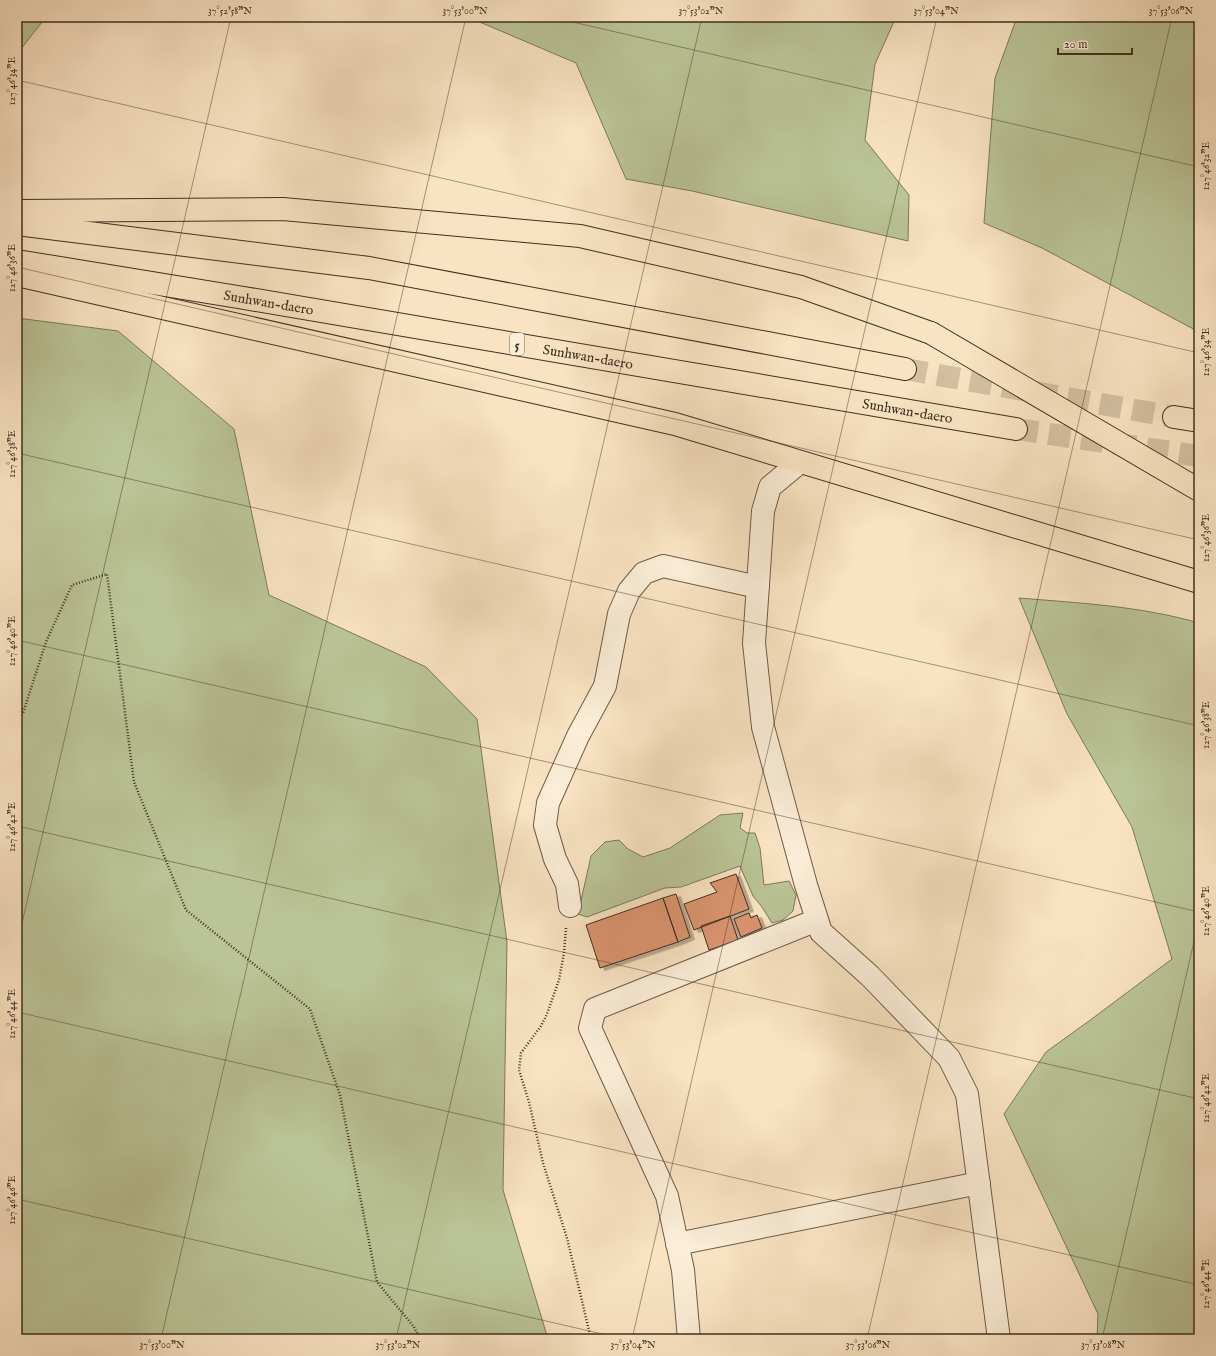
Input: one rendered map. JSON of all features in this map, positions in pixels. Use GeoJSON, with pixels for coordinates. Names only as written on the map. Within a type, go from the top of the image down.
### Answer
{"type":"FeatureCollection","features":[{"type":"Feature","properties":{"kind":"highway"},"geometry":{"type":"LineString","coordinates":[[17,211],[283,209],[580,236],[801,287],[931,333],[1199,490]]}},
{"type":"Feature","properties":{"kind":"highway"},"geometry":{"type":"LineString","coordinates":[[17,224],[369,268],[904,369]]}},
{"type":"Feature","properties":{"kind":"highway","name":"Sunhwan-daero"},"geometry":{"type":"LineString","coordinates":[[17,261],[1016,429]]}},
{"type":"Feature","properties":{"kind":"highway"},"geometry":{"type":"LineString","coordinates":[[17,275],[675,424],[1199,582]]}},
{"type":"Feature","properties":{"kind":"highway"},"geometry":{"type":"LineString","coordinates":[[1174,417],[1199,420]]}},
{"type":"Feature","properties":{"kind":"street"},"geometry":{"type":"LineString","coordinates":[[800,462],[770,487],[764,511],[754,643],[763,727],[806,885],[821,932],[870,976],[949,1058],[967,1094],[999,1339]]}},
{"type":"Feature","properties":{"kind":"street"},"geometry":{"type":"LineString","coordinates":[[570,906],[567,884],[555,859],[544,825],[548,803],[578,736],[604,686],[619,614],[628,591],[644,573],[663,566],[758,587]]}},
{"type":"Feature","properties":{"kind":"street"},"geometry":{"type":"LineString","coordinates":[[689,1339],[683,1270],[667,1196],[590,1028],[595,1009],[817,920]]}},
{"type":"Feature","properties":{"kind":"street"},"geometry":{"type":"LineString","coordinates":[[677,1244],[979,1183]]}},
{"type":"Feature","properties":{"kind":"path"},"geometry":{"type":"LineString","coordinates":[[17,719],[23,713],[46,642],[72,585],[107,574],[134,782],[186,910],[310,1009],[340,1095],[377,1282],[414,1327],[420,1339]]}},
{"type":"Feature","properties":{"kind":"path"},"geometry":{"type":"LineString","coordinates":[[570,906],[559,980],[547,1014],[541,1026],[521,1053],[519,1070],[529,1102],[543,1163],[567,1238],[591,1339]]}},
{"type":"Feature","properties":{"kind":"green space"},"geometry":{"type":"Polygon","coordinates":[[[17,17],[46,17],[17,54],[17,17]]]}},
{"type":"Feature","properties":{"kind":"green space"},"geometry":{"type":"Polygon","coordinates":[[[468,17],[896,17],[875,64],[865,140],[909,195],[908,241],[692,191],[626,179],[576,63],[468,17]]]}},
{"type":"Feature","properties":{"kind":"green space"},"geometry":{"type":"Polygon","coordinates":[[[1017,17],[1199,17],[1199,332],[1042,248],[984,223],[995,78],[1017,17]]]}},
{"type":"Feature","properties":{"kind":"green space"},"geometry":{"type":"Polygon","coordinates":[[[17,318],[118,331],[234,429],[269,595],[426,667],[477,719],[507,942],[503,1190],[548,1339],[17,1339],[17,318]]]}},
{"type":"Feature","properties":{"kind":"green space"},"geometry":{"type":"Polygon","coordinates":[[[1019,598],[1132,609],[1177,617],[1199,623],[1199,1339],[1097,1339],[1098,1314],[1004,1114],[1046,1052],[1172,959],[1132,827],[1067,714],[1019,598]]]}},
{"type":"Feature","properties":{"kind":"green space"},"geometry":{"type":"Polygon","coordinates":[[[743,813],[740,828],[747,833],[755,833],[760,848],[764,885],[789,881],[796,895],[793,911],[783,920],[772,923],[753,896],[740,866],[681,887],[665,888],[587,917],[578,914],[591,856],[605,842],[619,840],[628,849],[643,857],[670,848],[720,815],[743,813]]]}},
{"type":"Feature","properties":{"kind":"building"},"geometry":{"type":"Polygon","coordinates":[[[736,874],[749,909],[694,930],[684,904],[717,892],[710,883],[736,874]]]}},
{"type":"Feature","properties":{"kind":"building"},"geometry":{"type":"Polygon","coordinates":[[[676,894],[690,937],[678,942],[663,898],[676,894]]]}},
{"type":"Feature","properties":{"kind":"building"},"geometry":{"type":"Polygon","coordinates":[[[663,898],[678,942],[600,968],[586,925],[663,898]]]}},
{"type":"Feature","properties":{"kind":"building"},"geometry":{"type":"Polygon","coordinates":[[[749,913],[751,918],[757,915],[762,928],[741,937],[734,919],[749,913]]]}},
{"type":"Feature","properties":{"kind":"building"},"geometry":{"type":"Polygon","coordinates":[[[730,916],[738,940],[709,950],[701,926],[730,916]]]}},
{"type":"Feature","properties":{"kind":"tunnel"},"geometry":{"type":"LineString","coordinates":[[905,369],[1174,417]]}},
{"type":"Feature","properties":{"kind":"tunnel"},"geometry":{"type":"LineString","coordinates":[[1016,429],[1199,456]]}}]}
